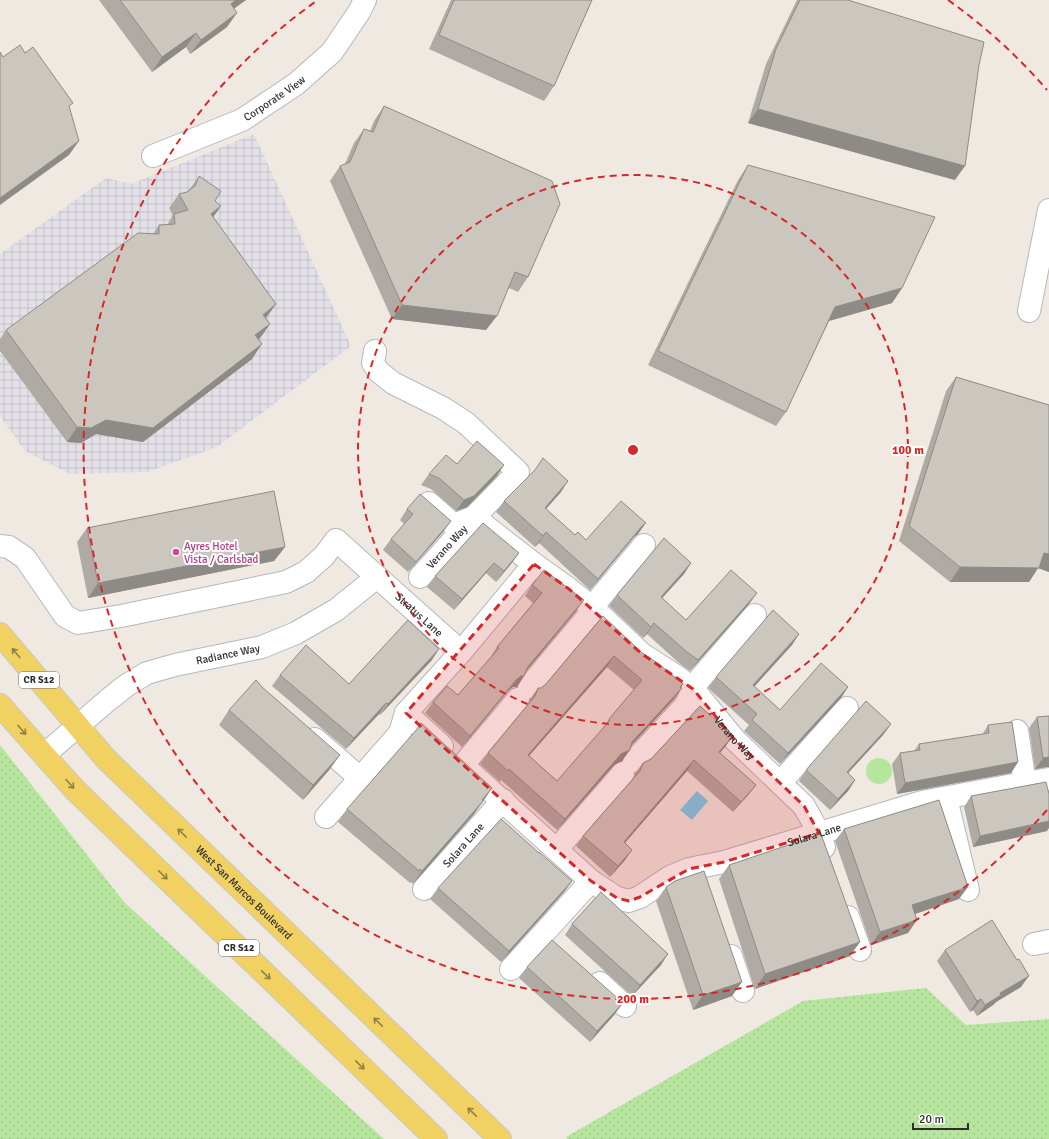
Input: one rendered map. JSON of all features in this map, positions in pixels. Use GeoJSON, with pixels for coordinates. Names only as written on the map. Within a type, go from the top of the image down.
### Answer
{"type":"FeatureCollection","features":[{"type":"Feature","properties":{"kind":"main road","name":"West San Marcos Boulevard"},"geometry":{"type":"LineString","coordinates":[[0,634],[106,759],[500,1139]]}},
{"type":"Feature","properties":{"kind":"main road","name":"CR S12"},"geometry":{"type":"LineString","coordinates":[[0,705],[74,789],[436,1139]]}},
{"type":"Feature","properties":{"kind":"street","name":"Corporate View"},"geometry":{"type":"LineString","coordinates":[[153,156],[242,120],[296,84],[332,52],[359,12],[364,0]]}},
{"type":"Feature","properties":{"kind":"street"},"geometry":{"type":"LineString","coordinates":[[1029,311],[1049,210]]}},
{"type":"Feature","properties":{"kind":"street","name":"Verano Way"},"geometry":{"type":"LineString","coordinates":[[375,351],[373,363],[378,371],[393,383],[443,408],[466,423],[518,472],[474,517],[420,578]]}},
{"type":"Feature","properties":{"kind":"street","name":"Verano Way"},"geometry":{"type":"LineString","coordinates":[[423,499],[454,525],[474,517]]}},
{"type":"Feature","properties":{"kind":"street","name":"Verano Way"},"geometry":{"type":"LineString","coordinates":[[474,517],[534,564],[569,588],[642,654],[693,689],[735,740],[804,806],[819,833],[829,862]]}},
{"type":"Feature","properties":{"kind":"street","name":"Stratus Lane"},"geometry":{"type":"LineString","coordinates":[[0,546],[9,547],[25,558],[64,616],[78,623],[97,621],[286,582],[306,572],[324,556],[336,540],[461,652]]}},
{"type":"Feature","properties":{"kind":"street"},"geometry":{"type":"LineString","coordinates":[[463,765],[594,610],[598,600],[644,545]]}},
{"type":"Feature","properties":{"kind":"street"},"geometry":{"type":"LineString","coordinates":[[326,817],[400,733],[406,713],[461,652],[534,564]]}},
{"type":"Feature","properties":{"kind":"street","name":"Radiance Way"},"geometry":{"type":"LineString","coordinates":[[44,755],[127,685],[147,673],[174,664],[262,646],[296,633],[336,610],[377,577]]}},
{"type":"Feature","properties":{"kind":"street"},"geometry":{"type":"LineString","coordinates":[[558,849],[629,767],[685,706],[698,681],[755,615]]}},
{"type":"Feature","properties":{"kind":"street"},"geometry":{"type":"LineString","coordinates":[[780,782],[847,708]]}},
{"type":"Feature","properties":{"kind":"street","name":"Solara Lane"},"geometry":{"type":"LineString","coordinates":[[406,713],[558,849],[591,881],[617,898],[629,901],[640,897],[670,877],[688,868],[724,862],[922,802],[1049,779]]}},
{"type":"Feature","properties":{"kind":"street"},"geometry":{"type":"LineString","coordinates":[[301,727],[360,778]]}},
{"type":"Feature","properties":{"kind":"street"},"geometry":{"type":"LineString","coordinates":[[1017,731],[1025,783]]}},
{"type":"Feature","properties":{"kind":"street"},"geometry":{"type":"LineString","coordinates":[[946,798],[968,890]]}},
{"type":"Feature","properties":{"kind":"street","name":"Solara Lane"},"geometry":{"type":"LineString","coordinates":[[424,889],[503,800]]}},
{"type":"Feature","properties":{"kind":"street"},"geometry":{"type":"LineString","coordinates":[[701,866],[708,888]]}},
{"type":"Feature","properties":{"kind":"street"},"geometry":{"type":"LineString","coordinates":[[511,969],[591,881]]}},
{"type":"Feature","properties":{"kind":"street"},"geometry":{"type":"LineString","coordinates":[[842,899],[860,950]]}},
{"type":"Feature","properties":{"kind":"street"},"geometry":{"type":"LineString","coordinates":[[544,933],[561,949]]}},
{"type":"Feature","properties":{"kind":"street"},"geometry":{"type":"LineString","coordinates":[[726,940],[743,991]]}},
{"type":"Feature","properties":{"kind":"street"},"geometry":{"type":"LineString","coordinates":[[584,969],[625,1006]]}},
{"type":"Feature","properties":{"kind":"highlighted area"},"geometry":{"type":"Polygon","coordinates":[[[534,564],[569,589],[642,654],[693,689],[735,740],[804,806],[819,833],[724,862],[689,869],[640,897],[629,901],[617,898],[591,881],[406,713],[534,564]]]}},
{"type":"Feature","properties":{"kind":"shaded area"},"geometry":{"type":"Polygon","coordinates":[[[254,134],[351,346],[217,447],[147,472],[70,474],[25,451],[0,416],[0,254],[106,178],[131,184],[254,134]]]}},
{"type":"Feature","properties":{"kind":"green space"},"geometry":{"type":"Polygon","coordinates":[[[0,745],[125,903],[384,1139],[0,1139],[0,745]]]}},
{"type":"Feature","properties":{"kind":"green space"},"geometry":{"type":"Polygon","coordinates":[[[879,758],[888,762],[892,771],[888,780],[879,784],[870,780],[866,771],[870,762],[879,758]]]}},
{"type":"Feature","properties":{"kind":"green space"},"geometry":{"type":"Polygon","coordinates":[[[926,988],[966,1025],[1049,1019],[1049,1139],[567,1139],[566,1137],[803,1001],[926,988]]]}},
{"type":"Feature","properties":{"kind":"water"},"geometry":{"type":"Polygon","coordinates":[[[697,791],[708,801],[692,820],[680,810],[697,791]]]}},
{"type":"Feature","properties":{"kind":"building"},"geometry":{"type":"Polygon","coordinates":[[[120,0],[236,0],[231,4],[237,13],[201,40],[196,33],[162,57],[120,0]]]}},
{"type":"Feature","properties":{"kind":"building"},"geometry":{"type":"Polygon","coordinates":[[[454,0],[592,0],[554,86],[439,35],[454,0]]]}},
{"type":"Feature","properties":{"kind":"building"},"geometry":{"type":"Polygon","coordinates":[[[800,0],[848,0],[984,42],[979,65],[965,166],[758,109],[776,49],[800,0]]]}},
{"type":"Feature","properties":{"kind":"building"},"geometry":{"type":"Polygon","coordinates":[[[20,45],[25,53],[33,47],[73,103],[69,106],[79,141],[0,198],[0,52],[3,57],[20,45]]]}},
{"type":"Feature","properties":{"kind":"building"},"geometry":{"type":"Polygon","coordinates":[[[384,106],[552,181],[560,204],[528,277],[515,272],[497,316],[402,305],[340,166],[350,162],[364,129],[373,132],[384,106]]]}},
{"type":"Feature","properties":{"kind":"building"},"geometry":{"type":"Polygon","coordinates":[[[748,165],[935,217],[902,288],[835,307],[786,412],[658,351],[748,165]]]}},
{"type":"Feature","properties":{"kind":"building"},"geometry":{"type":"Polygon","coordinates":[[[199,176],[221,191],[215,201],[221,206],[211,214],[276,304],[263,315],[270,324],[255,335],[262,344],[153,428],[106,420],[91,428],[77,427],[6,330],[138,233],[159,234],[159,225],[175,224],[174,214],[188,210],[179,194],[187,192],[195,186],[199,176]]]}},
{"type":"Feature","properties":{"kind":"building"},"geometry":{"type":"Polygon","coordinates":[[[956,377],[1049,405],[1049,554],[1044,553],[1039,568],[960,567],[909,526],[956,377]]]}},
{"type":"Feature","properties":{"kind":"building"},"geometry":{"type":"Polygon","coordinates":[[[477,441],[504,465],[474,496],[464,500],[439,478],[429,474],[446,455],[457,464],[477,441]]]}},
{"type":"Feature","properties":{"kind":"building"},"geometry":{"type":"Polygon","coordinates":[[[543,458],[568,481],[545,508],[575,535],[578,532],[586,540],[621,501],[646,523],[598,579],[546,532],[543,536],[504,501],[535,470],[543,458]]]}},
{"type":"Feature","properties":{"kind":"building","name":"Ayres Hotel Vista / Carlsbad"},"geometry":{"type":"Polygon","coordinates":[[[274,491],[285,547],[98,583],[87,528],[274,491]]]}},
{"type":"Feature","properties":{"kind":"building"},"geometry":{"type":"Polygon","coordinates":[[[420,494],[451,521],[416,562],[391,539],[413,514],[407,509],[420,494]]]}},
{"type":"Feature","properties":{"kind":"building"},"geometry":{"type":"Polygon","coordinates":[[[483,523],[519,553],[504,571],[494,563],[462,599],[435,576],[483,523]]]}},
{"type":"Feature","properties":{"kind":"building"},"geometry":{"type":"Polygon","coordinates":[[[664,538],[691,563],[661,597],[686,620],[731,570],[757,593],[698,660],[654,623],[651,627],[617,595],[664,538]]]}},
{"type":"Feature","properties":{"kind":"building"},"geometry":{"type":"Polygon","coordinates":[[[544,570],[584,600],[527,668],[524,676],[521,676],[516,680],[470,736],[433,702],[447,686],[458,695],[499,648],[497,647],[542,593],[532,585],[544,570]]]}},
{"type":"Feature","properties":{"kind":"building"},"geometry":{"type":"Polygon","coordinates":[[[773,610],[799,634],[753,685],[780,710],[821,663],[848,687],[788,753],[752,720],[757,714],[716,677],[773,610]]]}},
{"type":"Feature","properties":{"kind":"building"},"geometry":{"type":"Polygon","coordinates":[[[603,616],[641,652],[659,664],[683,684],[680,687],[682,688],[632,742],[630,750],[621,754],[565,819],[509,769],[508,771],[488,753],[535,696],[538,688],[541,688],[603,616]],[[614,656],[528,755],[557,781],[610,720],[609,719],[642,680],[614,656]]]}},
{"type":"Feature","properties":{"kind":"building"},"geometry":{"type":"Polygon","coordinates":[[[408,620],[439,649],[354,738],[280,675],[306,645],[349,684],[408,620]]]}},
{"type":"Feature","properties":{"kind":"building"},"geometry":{"type":"Polygon","coordinates":[[[256,680],[262,687],[340,755],[313,785],[229,710],[256,680]]]}},
{"type":"Feature","properties":{"kind":"building"},"geometry":{"type":"Polygon","coordinates":[[[866,701],[891,724],[847,772],[855,780],[838,799],[806,770],[866,701]]]}},
{"type":"Feature","properties":{"kind":"building"},"geometry":{"type":"Polygon","coordinates":[[[700,706],[725,728],[732,737],[719,752],[756,785],[741,802],[694,760],[624,842],[632,850],[618,866],[583,836],[640,771],[643,763],[651,759],[700,706]]]}},
{"type":"Feature","properties":{"kind":"building"},"geometry":{"type":"Polygon","coordinates":[[[1049,716],[1049,757],[1043,758],[1037,717],[1049,716]]]}},
{"type":"Feature","properties":{"kind":"building"},"geometry":{"type":"Polygon","coordinates":[[[1012,722],[1018,762],[905,783],[900,753],[920,750],[919,744],[989,733],[988,725],[1012,722]]]}},
{"type":"Feature","properties":{"kind":"building"},"geometry":{"type":"Polygon","coordinates":[[[421,723],[492,788],[482,800],[483,801],[422,871],[420,869],[419,871],[347,809],[421,723]]]}},
{"type":"Feature","properties":{"kind":"building"},"geometry":{"type":"Polygon","coordinates":[[[1046,782],[1049,794],[1049,821],[980,836],[971,796],[1046,782]]]}},
{"type":"Feature","properties":{"kind":"building"},"geometry":{"type":"Polygon","coordinates":[[[939,800],[968,887],[912,905],[917,920],[880,932],[844,829],[939,800]]]}},
{"type":"Feature","properties":{"kind":"building"},"geometry":{"type":"Polygon","coordinates":[[[501,819],[572,881],[509,951],[438,888],[501,819]]]}},
{"type":"Feature","properties":{"kind":"building"},"geometry":{"type":"Polygon","coordinates":[[[821,834],[860,942],[765,974],[729,865],[821,834]]]}},
{"type":"Feature","properties":{"kind":"building"},"geometry":{"type":"Polygon","coordinates":[[[704,871],[742,982],[703,995],[666,887],[675,881],[704,871]]]}},
{"type":"Feature","properties":{"kind":"building"},"geometry":{"type":"Polygon","coordinates":[[[601,892],[668,954],[640,985],[572,924],[601,892]]]}},
{"type":"Feature","properties":{"kind":"building"},"geometry":{"type":"Polygon","coordinates":[[[992,920],[1029,976],[1000,993],[1001,995],[985,1005],[981,999],[977,1001],[945,950],[992,920]]]}},
{"type":"Feature","properties":{"kind":"building"},"geometry":{"type":"Polygon","coordinates":[[[552,940],[623,1003],[597,1031],[527,967],[552,940]]]}},
{"type":"Feature","properties":{"kind":"place","name":"Ayres Hotel Vista / Carlsbad"},"geometry":{"type":"Point","coordinates":[176,552]}}]}
